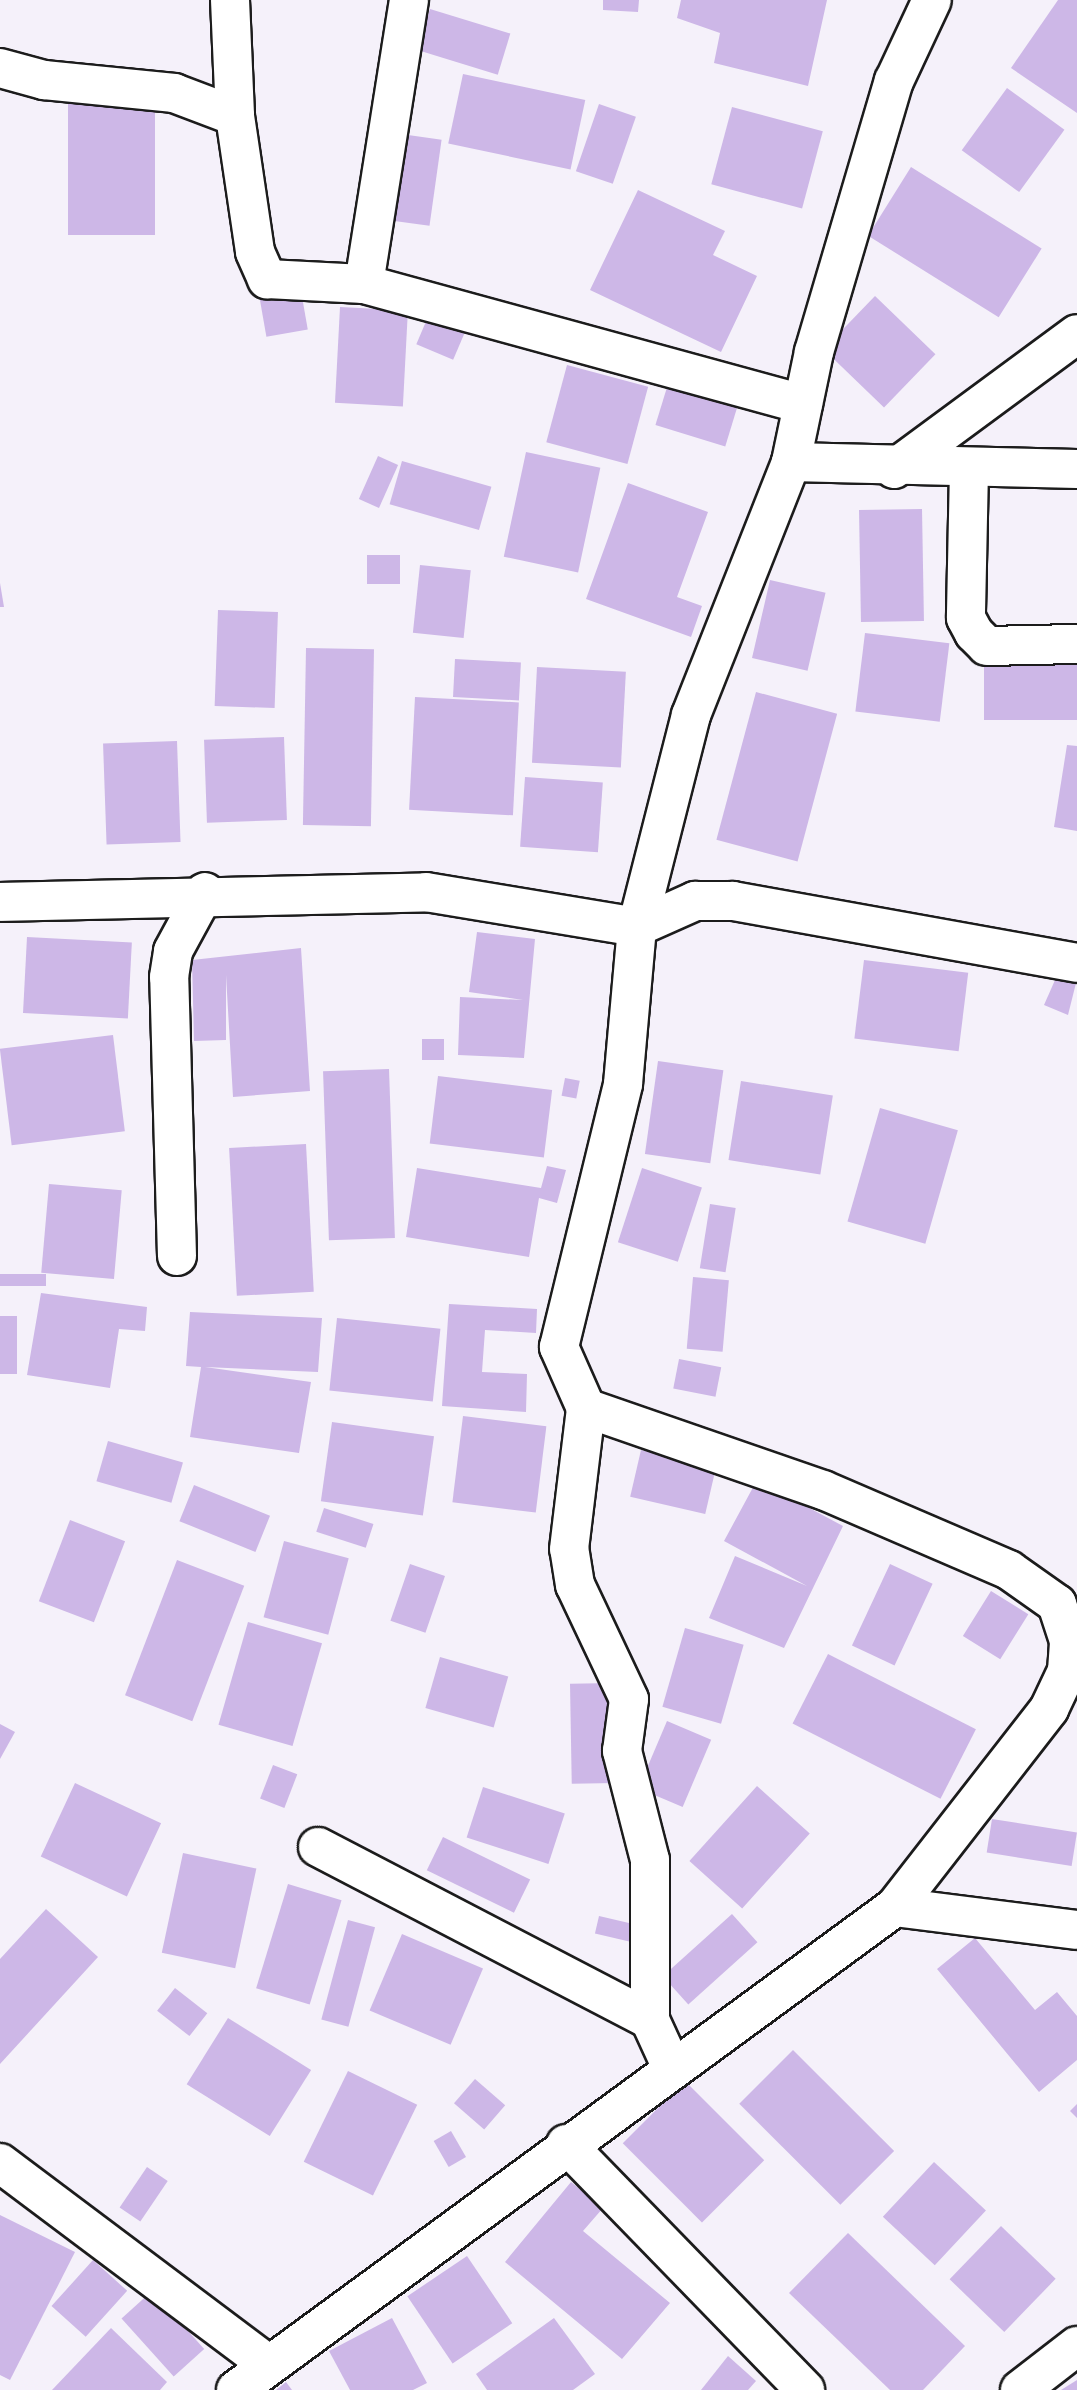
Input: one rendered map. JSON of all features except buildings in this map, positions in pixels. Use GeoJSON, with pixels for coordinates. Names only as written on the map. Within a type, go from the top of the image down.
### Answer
{"type":"FeatureCollection","features":[{"type":"Feature","properties":{"kind":"street"},"geometry":{"type":"LineString","coordinates":[[229,0],[235,116],[255,252],[267,279],[364,284],[803,404]]}},
{"type":"Feature","properties":{"kind":"street"},"geometry":{"type":"LineString","coordinates":[[364,284],[409,0]]}},
{"type":"Feature","properties":{"kind":"street"},"geometry":{"type":"LineString","coordinates":[[673,2068],[650,2020],[650,1860],[622,1751],[629,1699],[575,1585],[569,1549],[586,1408],[559,1347],[623,1084],[637,926],[691,715],[791,462],[803,404],[894,81],[932,0]]}},
{"type":"Feature","properties":{"kind":"street"},"geometry":{"type":"LineString","coordinates":[[0,68],[44,80],[174,93],[235,116]]}},
{"type":"Feature","properties":{"kind":"street"},"geometry":{"type":"LineString","coordinates":[[894,469],[1077,334]]}},
{"type":"Feature","properties":{"kind":"street"},"geometry":{"type":"LineString","coordinates":[[791,462],[894,469],[1077,470]]}},
{"type":"Feature","properties":{"kind":"street"},"geometry":{"type":"LineString","coordinates":[[969,469],[966,618],[974,634],[987,646],[1077,645]]}},
{"type":"Feature","properties":{"kind":"street"},"geometry":{"type":"LineString","coordinates":[[177,1256],[169,977],[173,951],[205,892]]}},
{"type":"Feature","properties":{"kind":"street"},"geometry":{"type":"LineString","coordinates":[[0,902],[205,892],[426,892],[637,926],[695,901],[733,901],[1077,963]]}},
{"type":"Feature","properties":{"kind":"street"},"geometry":{"type":"LineString","coordinates":[[236,2390],[566,2144],[895,1907],[1049,1709],[1068,1661],[1069,1641],[1056,1604],[1009,1570],[823,1490],[586,1408]]}},
{"type":"Feature","properties":{"kind":"street"},"geometry":{"type":"LineString","coordinates":[[318,1847],[650,2020]]}},
{"type":"Feature","properties":{"kind":"street"},"geometry":{"type":"LineString","coordinates":[[895,1907],[1077,1930]]}},
{"type":"Feature","properties":{"kind":"street"},"geometry":{"type":"LineString","coordinates":[[566,2144],[805,2390]]}},
{"type":"Feature","properties":{"kind":"street"},"geometry":{"type":"LineString","coordinates":[[0,2163],[269,2365]]}},
{"type":"Feature","properties":{"kind":"street"},"geometry":{"type":"LineString","coordinates":[[1020,2390],[1077,2346]]}}]}
